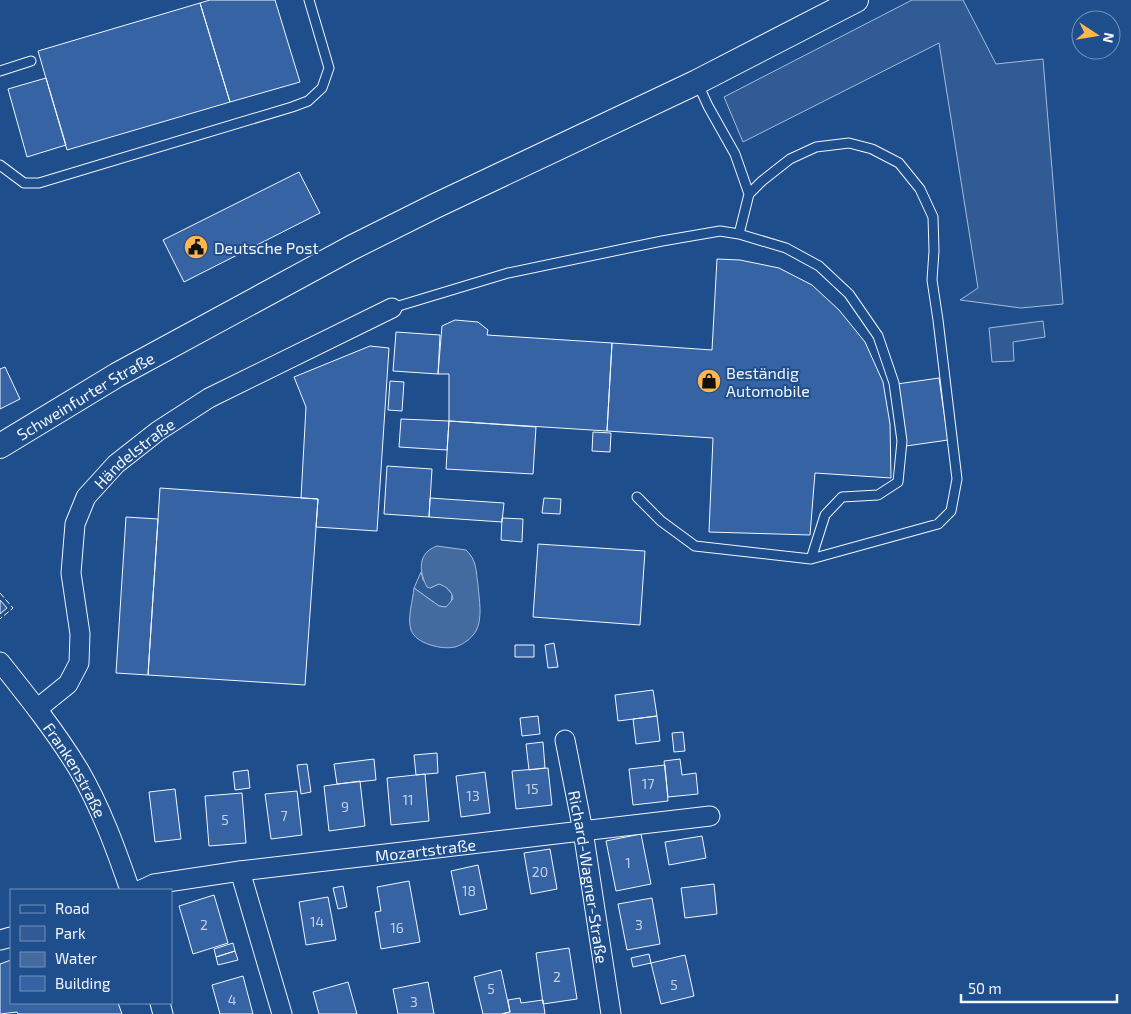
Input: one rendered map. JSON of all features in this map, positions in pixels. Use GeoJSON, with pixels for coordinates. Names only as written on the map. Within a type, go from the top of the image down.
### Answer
{"type":"FeatureCollection","features":[{"type":"Feature","properties":{"kind":"street","name":"Schweinfurter Straße"},"geometry":{"type":"LineString","coordinates":[[0,446],[117,375],[343,253],[435,206],[697,82],[856,0]]}},
{"type":"Feature","properties":{"kind":"street","name":"Händelstraße"},"geometry":{"type":"LineString","coordinates":[[38,708],[68,684],[80,662],[80,634],[70,573],[74,524],[86,497],[116,464],[158,430],[209,398],[392,308]]}},
{"type":"Feature","properties":{"kind":"street","name":"Frankenstraße"},"geometry":{"type":"LineString","coordinates":[[0,662],[38,708],[75,763],[93,796],[114,843],[130,889]]}},
{"type":"Feature","properties":{"kind":"street","name":"Richard-Wagner-Straße"},"geometry":{"type":"LineString","coordinates":[[565,740],[583,830],[611,1014]]}},
{"type":"Feature","properties":{"kind":"street","name":"Mozartstraße"},"geometry":{"type":"LineString","coordinates":[[143,889],[154,884],[240,871],[710,816]]}},
{"type":"Feature","properties":{"kind":"street"},"geometry":{"type":"LineString","coordinates":[[240,871],[282,1014]]}},
{"type":"Feature","properties":{"kind":"lane"},"geometry":{"type":"LineString","coordinates":[[0,165],[24,183],[39,183],[292,108],[308,101],[322,88],[329,68],[309,0]]}},
{"type":"Feature","properties":{"kind":"lane"},"geometry":{"type":"LineString","coordinates":[[0,71],[31,61]]}},
{"type":"Feature","properties":{"kind":"lane"},"geometry":{"type":"LineString","coordinates":[[697,82],[735,154],[750,194]]}},
{"type":"Feature","properties":{"kind":"lane"},"geometry":{"type":"LineString","coordinates":[[637,497],[661,521],[695,546],[811,559],[938,524],[950,511],[956,479],[932,280],[934,250],[933,217],[920,189],[899,163],[872,149],[849,143],[816,147],[790,160],[762,181],[750,194],[739,234]]}},
{"type":"Feature","properties":{"kind":"lane"},"geometry":{"type":"LineString","coordinates":[[392,308],[508,273],[720,231],[739,234],[786,248],[819,266],[849,294],[878,336],[894,384],[902,442],[898,482],[878,495],[842,497],[825,515],[811,559]]}},
{"type":"Feature","properties":{"kind":"green space"},"geometry":{"type":"Polygon","coordinates":[[[912,0],[963,0],[996,64],[1043,59],[1063,304],[1021,308],[960,300],[978,288],[939,43],[743,142],[724,97],[912,0]]]}},
{"type":"Feature","properties":{"kind":"green space"},"geometry":{"type":"Polygon","coordinates":[[[1043,321],[1045,337],[1013,342],[1014,361],[992,362],[989,328],[1043,321]]]}},
{"type":"Feature","properties":{"kind":"green space"},"geometry":{"type":"Polygon","coordinates":[[[421,572],[423,580],[430,588],[439,584],[445,586],[452,594],[451,604],[446,607],[439,606],[414,588],[421,572]]]}},
{"type":"Feature","properties":{"kind":"water"},"geometry":{"type":"Polygon","coordinates":[[[437,546],[466,550],[474,562],[476,571],[480,608],[478,626],[470,639],[450,648],[437,647],[418,639],[411,630],[410,625],[414,588],[439,606],[446,607],[453,599],[447,588],[442,585],[427,587],[422,575],[423,558],[426,553],[437,546]]]}},
{"type":"Feature","properties":{"kind":"building"},"geometry":{"type":"Polygon","coordinates":[[[210,0],[275,0],[300,82],[230,102],[200,3],[210,0]]]}},
{"type":"Feature","properties":{"kind":"building"},"geometry":{"type":"Polygon","coordinates":[[[200,3],[230,102],[67,150],[38,51],[200,3]]]}},
{"type":"Feature","properties":{"kind":"building"},"geometry":{"type":"Polygon","coordinates":[[[46,78],[66,145],[27,157],[8,89],[46,78]]]}},
{"type":"Feature","properties":{"kind":"building"},"geometry":{"type":"Polygon","coordinates":[[[299,172],[320,213],[184,282],[163,240],[299,172]]]}},
{"type":"Feature","properties":{"kind":"building"},"geometry":{"type":"Polygon","coordinates":[[[717,259],[740,260],[779,268],[812,285],[839,310],[865,342],[883,382],[890,424],[891,478],[815,473],[810,535],[709,532],[713,438],[607,431],[612,343],[712,350],[717,259]]]}},
{"type":"Feature","properties":{"kind":"building"},"geometry":{"type":"Polygon","coordinates":[[[455,320],[478,322],[488,330],[487,335],[612,343],[607,431],[449,421],[449,374],[438,374],[442,326],[455,320]]]}},
{"type":"Feature","properties":{"kind":"building"},"geometry":{"type":"Polygon","coordinates":[[[396,332],[440,335],[438,374],[393,371],[396,332]]]}},
{"type":"Feature","properties":{"kind":"building"},"geometry":{"type":"Polygon","coordinates":[[[370,346],[389,348],[377,531],[316,527],[318,499],[301,498],[306,407],[294,377],[370,346]]]}},
{"type":"Feature","properties":{"kind":"building"},"geometry":{"type":"Polygon","coordinates":[[[5,367],[20,399],[0,409],[0,369],[5,367]]]}},
{"type":"Feature","properties":{"kind":"building"},"geometry":{"type":"Polygon","coordinates":[[[939,378],[948,440],[906,446],[897,384],[939,378]]]}},
{"type":"Feature","properties":{"kind":"building"},"geometry":{"type":"Polygon","coordinates":[[[390,381],[404,382],[402,411],[388,410],[390,381]]]}},
{"type":"Feature","properties":{"kind":"building"},"geometry":{"type":"Polygon","coordinates":[[[401,419],[449,421],[447,450],[399,447],[401,419]]]}},
{"type":"Feature","properties":{"kind":"building"},"geometry":{"type":"Polygon","coordinates":[[[449,421],[536,427],[533,474],[446,469],[449,421]]]}},
{"type":"Feature","properties":{"kind":"building"},"geometry":{"type":"Polygon","coordinates":[[[593,432],[611,433],[610,452],[592,451],[593,432]]]}},
{"type":"Feature","properties":{"kind":"building"},"geometry":{"type":"Polygon","coordinates":[[[387,466],[432,469],[429,517],[384,514],[387,466]]]}},
{"type":"Feature","properties":{"kind":"building"},"geometry":{"type":"Polygon","coordinates":[[[160,488],[318,499],[305,685],[148,675],[160,488]]]}},
{"type":"Feature","properties":{"kind":"building"},"geometry":{"type":"Polygon","coordinates":[[[430,498],[504,503],[502,522],[429,517],[430,498]]]}},
{"type":"Feature","properties":{"kind":"building"},"geometry":{"type":"Polygon","coordinates":[[[544,498],[561,499],[560,514],[542,513],[544,498]]]}},
{"type":"Feature","properties":{"kind":"building"},"geometry":{"type":"Polygon","coordinates":[[[126,517],[158,519],[148,675],[116,673],[126,517]]]}},
{"type":"Feature","properties":{"kind":"building"},"geometry":{"type":"Polygon","coordinates":[[[502,518],[523,519],[522,542],[501,540],[502,518]]]}},
{"type":"Feature","properties":{"kind":"building"},"geometry":{"type":"Polygon","coordinates":[[[538,544],[645,551],[640,625],[533,617],[538,544]]]}},
{"type":"Feature","properties":{"kind":"building"},"geometry":{"type":"Polygon","coordinates":[[[0,600],[7,608],[0,614],[0,600]]]}},
{"type":"Feature","properties":{"kind":"building"},"geometry":{"type":"Polygon","coordinates":[[[554,643],[558,667],[548,668],[545,645],[554,643]]]}},
{"type":"Feature","properties":{"kind":"building"},"geometry":{"type":"Polygon","coordinates":[[[515,645],[534,645],[534,657],[515,657],[515,645]]]}},
{"type":"Feature","properties":{"kind":"building"},"geometry":{"type":"Polygon","coordinates":[[[653,690],[657,716],[618,721],[615,695],[653,690]]]}},
{"type":"Feature","properties":{"kind":"building"},"geometry":{"type":"Polygon","coordinates":[[[538,716],[540,734],[522,736],[520,718],[538,716]]]}},
{"type":"Feature","properties":{"kind":"building"},"geometry":{"type":"Polygon","coordinates":[[[657,716],[660,741],[636,744],[633,719],[657,716]]]}},
{"type":"Feature","properties":{"kind":"building"},"geometry":{"type":"Polygon","coordinates":[[[683,732],[685,751],[674,752],[672,733],[683,732]]]}},
{"type":"Feature","properties":{"kind":"building"},"geometry":{"type":"Polygon","coordinates":[[[543,742],[545,768],[529,770],[526,744],[543,742]]]}},
{"type":"Feature","properties":{"kind":"building"},"geometry":{"type":"Polygon","coordinates":[[[437,753],[438,773],[416,775],[414,755],[437,753]]]}},
{"type":"Feature","properties":{"kind":"building"},"geometry":{"type":"Polygon","coordinates":[[[374,759],[376,780],[337,784],[334,764],[374,759]]]}},
{"type":"Feature","properties":{"kind":"building"},"geometry":{"type":"Polygon","coordinates":[[[680,759],[682,775],[696,773],[698,794],[668,797],[664,761],[680,759]]]}},
{"type":"Feature","properties":{"kind":"building"},"geometry":{"type":"Polygon","coordinates":[[[307,764],[311,792],[301,794],[297,765],[307,764]]]}},
{"type":"Feature","properties":{"kind":"building"},"geometry":{"type":"Polygon","coordinates":[[[665,765],[668,801],[633,805],[629,769],[665,765]]]}},
{"type":"Feature","properties":{"kind":"building"},"geometry":{"type":"Polygon","coordinates":[[[548,768],[552,805],[516,809],[512,771],[548,768]]]}},
{"type":"Feature","properties":{"kind":"building"},"geometry":{"type":"Polygon","coordinates":[[[248,770],[250,788],[235,790],[233,772],[248,770]]]}},
{"type":"Feature","properties":{"kind":"building"},"geometry":{"type":"Polygon","coordinates":[[[485,772],[490,813],[461,817],[456,776],[485,772]]]}},
{"type":"Feature","properties":{"kind":"building"},"geometry":{"type":"Polygon","coordinates":[[[425,774],[429,821],[391,825],[387,778],[425,774]]]}},
{"type":"Feature","properties":{"kind":"building"},"geometry":{"type":"Polygon","coordinates":[[[360,781],[365,826],[329,831],[324,786],[360,781]]]}},
{"type":"Feature","properties":{"kind":"building"},"geometry":{"type":"Polygon","coordinates":[[[175,789],[181,839],[155,842],[149,792],[175,789]]]}},
{"type":"Feature","properties":{"kind":"building"},"geometry":{"type":"Polygon","coordinates":[[[297,791],[302,835],[271,839],[265,794],[297,791]]]}},
{"type":"Feature","properties":{"kind":"building"},"geometry":{"type":"Polygon","coordinates":[[[242,793],[246,843],[209,846],[205,796],[242,793]]]}},
{"type":"Feature","properties":{"kind":"building"},"geometry":{"type":"Polygon","coordinates":[[[641,834],[651,884],[616,891],[606,841],[641,834]]]}},
{"type":"Feature","properties":{"kind":"building"},"geometry":{"type":"Polygon","coordinates":[[[702,836],[706,858],[669,865],[665,842],[702,836]]]}},
{"type":"Feature","properties":{"kind":"building"},"geometry":{"type":"Polygon","coordinates":[[[550,849],[557,889],[531,894],[524,853],[550,849]]]}},
{"type":"Feature","properties":{"kind":"building"},"geometry":{"type":"Polygon","coordinates":[[[478,865],[487,909],[460,915],[451,871],[478,865]]]}},
{"type":"Feature","properties":{"kind":"building"},"geometry":{"type":"Polygon","coordinates":[[[409,881],[420,942],[381,949],[375,912],[381,911],[377,887],[409,881]]]}},
{"type":"Feature","properties":{"kind":"building"},"geometry":{"type":"Polygon","coordinates":[[[714,884],[717,914],[685,918],[681,888],[714,884]]]}},
{"type":"Feature","properties":{"kind":"building"},"geometry":{"type":"Polygon","coordinates":[[[343,886],[347,907],[338,909],[333,888],[343,886]]]}},
{"type":"Feature","properties":{"kind":"building"},"geometry":{"type":"Polygon","coordinates":[[[214,895],[228,943],[193,954],[179,906],[214,895]]]}},
{"type":"Feature","properties":{"kind":"building"},"geometry":{"type":"Polygon","coordinates":[[[328,897],[336,940],[306,945],[299,902],[328,897]]]}},
{"type":"Feature","properties":{"kind":"building"},"geometry":{"type":"Polygon","coordinates":[[[652,898],[660,944],[627,950],[618,904],[652,898]]]}},
{"type":"Feature","properties":{"kind":"building"},"geometry":{"type":"Polygon","coordinates":[[[233,943],[235,951],[216,957],[214,949],[233,943]]]}},
{"type":"Feature","properties":{"kind":"building"},"geometry":{"type":"Polygon","coordinates":[[[569,948],[577,999],[543,1004],[536,953],[569,948]]]}},
{"type":"Feature","properties":{"kind":"building"},"geometry":{"type":"Polygon","coordinates":[[[235,951],[238,960],[218,965],[216,957],[235,951]]]}},
{"type":"Feature","properties":{"kind":"building"},"geometry":{"type":"Polygon","coordinates":[[[649,954],[651,963],[633,967],[631,958],[649,954]]]}},
{"type":"Feature","properties":{"kind":"building"},"geometry":{"type":"Polygon","coordinates":[[[685,955],[694,996],[661,1004],[651,963],[685,955]]]}},
{"type":"Feature","properties":{"kind":"building"},"geometry":{"type":"Polygon","coordinates":[[[10,960],[10,1004],[118,1004],[122,1014],[18,1014],[17,1012],[0,1014],[0,964],[10,960]]]}},
{"type":"Feature","properties":{"kind":"building"},"geometry":{"type":"Polygon","coordinates":[[[501,970],[510,1012],[483,1014],[474,977],[501,970]]]}},
{"type":"Feature","properties":{"kind":"building"},"geometry":{"type":"Polygon","coordinates":[[[243,976],[253,1014],[220,1014],[212,985],[243,976]]]}},
{"type":"Feature","properties":{"kind":"building"},"geometry":{"type":"Polygon","coordinates":[[[348,982],[357,1014],[319,1014],[313,992],[348,982]]]}},
{"type":"Feature","properties":{"kind":"building"},"geometry":{"type":"Polygon","coordinates":[[[428,982],[434,1014],[398,1014],[393,989],[428,982]]]}},
{"type":"Feature","properties":{"kind":"building"},"geometry":{"type":"Polygon","coordinates":[[[520,998],[521,1003],[543,1000],[545,1014],[502,1014],[510,1012],[508,1000],[520,998]]]}},
{"type":"Feature","properties":{"kind":"fence"},"geometry":{"type":"LineString","coordinates":[[0,593],[13,608],[0,619]]}},
{"type":"Feature","properties":{"kind":"place","name":"Deutsche Post"},"geometry":{"type":"Point","coordinates":[196,247]}},
{"type":"Feature","properties":{"kind":"place","name":"Beständig Automobile"},"geometry":{"type":"Point","coordinates":[709,381]}}]}
